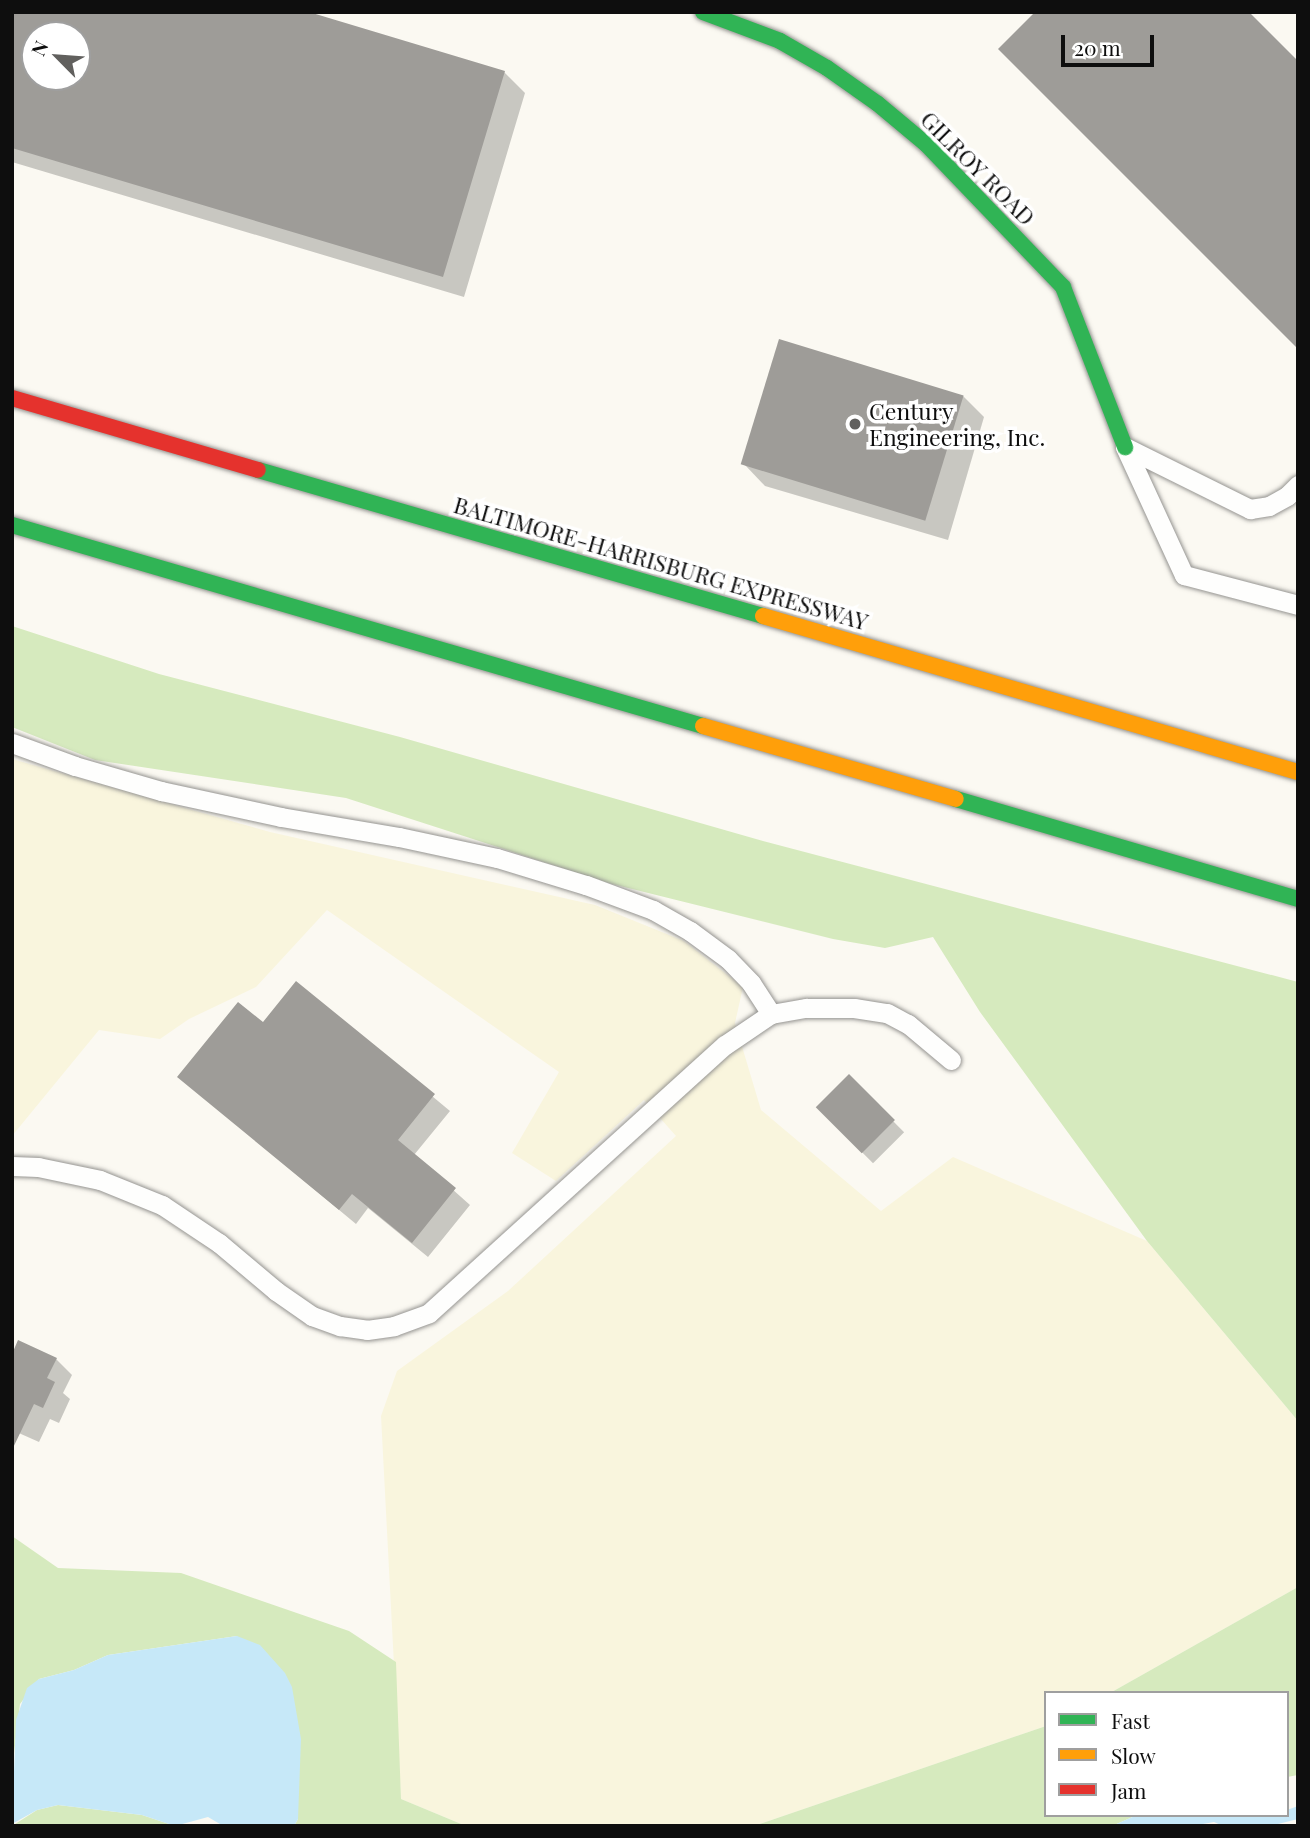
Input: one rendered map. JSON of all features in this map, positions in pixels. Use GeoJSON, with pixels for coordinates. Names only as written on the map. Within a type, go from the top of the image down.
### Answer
{"type":"FeatureCollection","features":[{"type":"Feature","properties":{"kind":"main road","name":"GILROY ROAD"},"geometry":{"type":"LineString","coordinates":[[703,12],[780,41],[827,68],[878,104],[926,145],[1063,287],[1125,447]]}},
{"type":"Feature","properties":{"kind":"main road","name":"BALTIMORE-HARRISBURG EXPRESSWAY"},"geometry":{"type":"LineString","coordinates":[[12,398],[1298,772]]}},
{"type":"Feature","properties":{"kind":"main road"},"geometry":{"type":"LineString","coordinates":[[12,525],[1298,899]]}},
{"type":"Feature","properties":{"kind":"lane"},"geometry":{"type":"LineString","coordinates":[[1125,447],[1216,495],[1250,509],[1269,506],[1287,496],[1298,485]]}},
{"type":"Feature","properties":{"kind":"lane"},"geometry":{"type":"LineString","coordinates":[[1125,447],[1184,575],[1298,605]]}},
{"type":"Feature","properties":{"kind":"lane"},"geometry":{"type":"LineString","coordinates":[[12,743],[75,766],[161,791],[436,845],[586,885],[653,910],[690,931],[728,959],[751,983],[771,1014]]}},
{"type":"Feature","properties":{"kind":"lane"},"geometry":{"type":"LineString","coordinates":[[12,1166],[38,1167],[100,1180],[162,1205],[219,1242],[276,1291],[312,1315],[340,1326],[367,1330],[394,1326],[429,1313],[725,1045],[771,1014],[806,1008],[854,1008],[887,1013],[908,1024],[951,1060]]}},
{"type":"Feature","properties":{"kind":"shaded area"},"geometry":{"type":"Polygon","coordinates":[[[12,759],[270,832],[595,905],[684,941],[743,987],[735,1023],[761,1110],[881,1211],[953,1157],[1147,1241],[1298,1421],[1298,1587],[1114,1691],[1044,1691],[1044,1727],[754,1826],[466,1826],[401,1799],[381,1416],[397,1371],[508,1291],[676,1136],[644,1100],[556,1181],[512,1153],[559,1072],[327,910],[256,987],[189,1019],[160,1039],[99,1030],[12,1136],[12,759]]]}},
{"type":"Feature","properties":{"kind":"green space"},"geometry":{"type":"Polygon","coordinates":[[[12,626],[159,674],[400,737],[763,841],[1298,982],[1298,1421],[1147,1241],[980,1012],[933,937],[885,948],[833,939],[612,884],[346,798],[95,760],[12,727],[12,626]]]}},
{"type":"Feature","properties":{"kind":"green space"},"geometry":{"type":"Polygon","coordinates":[[[12,1536],[58,1568],[181,1573],[349,1631],[396,1662],[401,1799],[466,1826],[294,1826],[298,1819],[297,1788],[237,1636],[108,1655],[74,1670],[39,1679],[20,1704],[12,1770],[12,1536]]]}},
{"type":"Feature","properties":{"kind":"green space"},"geometry":{"type":"Polygon","coordinates":[[[1298,1587],[1298,1775],[1289,1777],[1289,1691],[1114,1691],[1298,1587]]]}},
{"type":"Feature","properties":{"kind":"green space"},"geometry":{"type":"Polygon","coordinates":[[[1044,1727],[1044,1817],[1132,1817],[1112,1826],[754,1826],[1044,1727]]]}},
{"type":"Feature","properties":{"kind":"green space"},"geometry":{"type":"Polygon","coordinates":[[[58,1805],[142,1815],[175,1826],[12,1826],[37,1810],[58,1805]]]}},
{"type":"Feature","properties":{"kind":"water"},"geometry":{"type":"Polygon","coordinates":[[[237,1636],[260,1645],[285,1673],[292,1687],[301,1739],[298,1819],[294,1826],[220,1824],[208,1817],[175,1826],[142,1815],[58,1805],[37,1810],[12,1824],[16,1720],[27,1688],[39,1679],[74,1670],[108,1655],[237,1636]]]}},
{"type":"Feature","properties":{"kind":"water"},"geometry":{"type":"Polygon","coordinates":[[[1298,1806],[1298,1819],[1270,1826],[1223,1826],[1214,1822],[1192,1826],[1112,1826],[1132,1817],[1289,1817],[1289,1809],[1298,1806]]]}},
{"type":"Feature","properties":{"kind":"building"},"geometry":{"type":"Polygon","coordinates":[[[12,12],[309,12],[505,71],[443,277],[12,148],[12,12]]]}},
{"type":"Feature","properties":{"kind":"building"},"geometry":{"type":"Polygon","coordinates":[[[1035,12],[1249,12],[1298,61],[1298,349],[998,49],[1035,12]]]}},
{"type":"Feature","properties":{"kind":"building","name":"Century Engineering, Inc."},"geometry":{"type":"Polygon","coordinates":[[[779,339],[964,395],[925,521],[741,464],[779,339]]]}},
{"type":"Feature","properties":{"kind":"building"},"geometry":{"type":"Polygon","coordinates":[[[296,981],[435,1094],[398,1140],[456,1188],[412,1243],[352,1194],[339,1210],[177,1077],[238,1002],[263,1022],[296,981]]]}},
{"type":"Feature","properties":{"kind":"building"},"geometry":{"type":"Polygon","coordinates":[[[849,1074],[895,1120],[862,1153],[816,1107],[849,1074]]]}},
{"type":"Feature","properties":{"kind":"building"},"geometry":{"type":"Polygon","coordinates":[[[18,1340],[57,1358],[47,1378],[55,1382],[43,1408],[34,1404],[12,1450],[12,1354],[18,1340]]]}},
{"type":"Feature","properties":{"kind":"traffic: fast"},"geometry":{"type":"LineString","coordinates":[[703,12],[780,41],[827,68],[878,104],[926,144],[1063,287],[1125,447]]}},
{"type":"Feature","properties":{"kind":"traffic: fast"},"geometry":{"type":"LineString","coordinates":[[258,470],[763,616]]}},
{"type":"Feature","properties":{"kind":"traffic: fast"},"geometry":{"type":"LineString","coordinates":[[12,525],[703,726]]}},
{"type":"Feature","properties":{"kind":"traffic: fast"},"geometry":{"type":"LineString","coordinates":[[956,799],[1298,899]]}},
{"type":"Feature","properties":{"kind":"traffic: slow"},"geometry":{"type":"LineString","coordinates":[[763,616],[1298,772]]}},
{"type":"Feature","properties":{"kind":"traffic: slow"},"geometry":{"type":"LineString","coordinates":[[703,726],[956,799]]}},
{"type":"Feature","properties":{"kind":"traffic: jam"},"geometry":{"type":"LineString","coordinates":[[12,398],[258,470]]}},
{"type":"Feature","properties":{"kind":"place","name":"Century Engineering, Inc."},"geometry":{"type":"Point","coordinates":[855,424]}}]}
